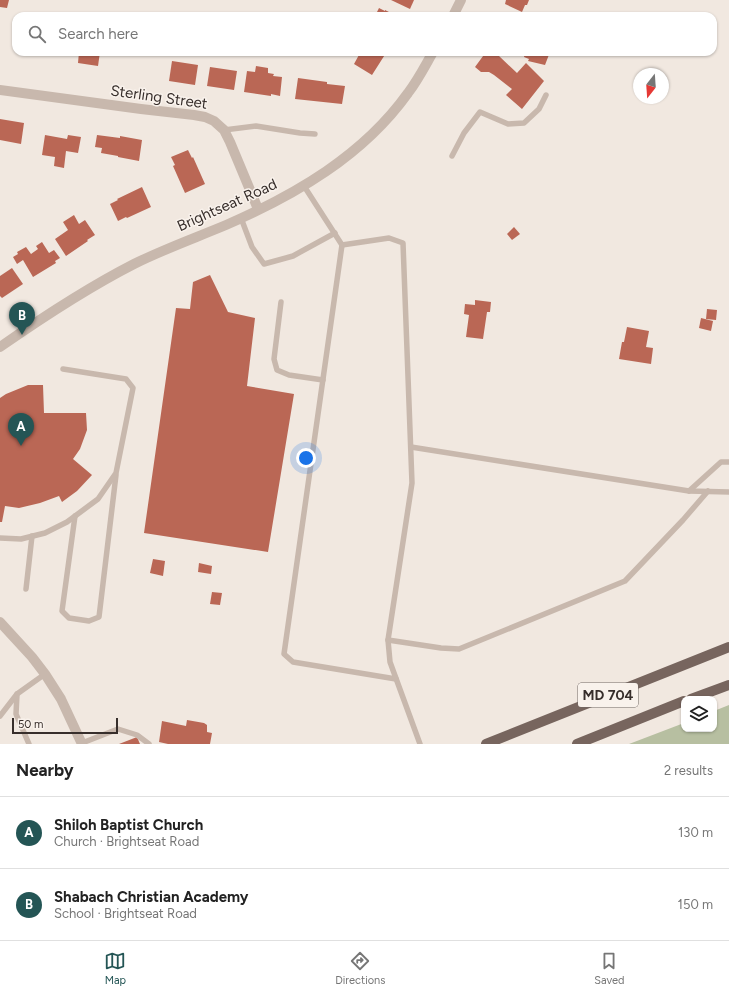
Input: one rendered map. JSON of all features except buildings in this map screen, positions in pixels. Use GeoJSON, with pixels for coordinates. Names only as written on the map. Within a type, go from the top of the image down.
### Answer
{"type":"FeatureCollection","features":[{"type":"Feature","properties":{"kind":"main road","name":"MD 704"},"geometry":{"type":"LineString","coordinates":[[486,744],[729,647]]}},
{"type":"Feature","properties":{"kind":"main road"},"geometry":{"type":"LineString","coordinates":[[698,696],[729,684]]}},
{"type":"Feature","properties":{"kind":"main road","name":"MD 704"},"geometry":{"type":"LineString","coordinates":[[577,744],[681,702]]}},
{"type":"Feature","properties":{"kind":"street"},"geometry":{"type":"LineString","coordinates":[[455,12],[461,0]]}},
{"type":"Feature","properties":{"kind":"street","name":"Brightseat Road"},"geometry":{"type":"LineString","coordinates":[[0,347],[33,324],[133,264],[163,250],[226,225],[304,186],[344,158],[378,128],[408,94],[431,56]]}},
{"type":"Feature","properties":{"kind":"street","name":"Sterling Street"},"geometry":{"type":"LineString","coordinates":[[0,90],[194,115],[214,120],[224,130],[230,142],[258,210]]}},
{"type":"Feature","properties":{"kind":"street"},"geometry":{"type":"LineString","coordinates":[[0,622],[32,657],[45,674],[61,699],[82,744]]}},
{"type":"Feature","properties":{"kind":"lane"},"geometry":{"type":"LineString","coordinates":[[452,156],[464,133],[480,112],[508,124],[524,123],[539,109],[546,95]]}},
{"type":"Feature","properties":{"kind":"lane"},"geometry":{"type":"LineString","coordinates":[[224,130],[256,126],[315,134]]}},
{"type":"Feature","properties":{"kind":"lane"},"geometry":{"type":"LineString","coordinates":[[304,186],[342,245],[284,654],[293,662],[396,680]]}},
{"type":"Feature","properties":{"kind":"lane"},"geometry":{"type":"LineString","coordinates":[[241,218],[252,247],[264,264],[293,256],[335,233]]}},
{"type":"Feature","properties":{"kind":"lane"},"geometry":{"type":"LineString","coordinates":[[342,245],[389,238],[403,243],[412,483],[388,640],[390,662],[420,744]]}},
{"type":"Feature","properties":{"kind":"lane"},"geometry":{"type":"LineString","coordinates":[[281,302],[274,360],[277,370],[289,375],[323,380]]}},
{"type":"Feature","properties":{"kind":"lane"},"geometry":{"type":"LineString","coordinates":[[63,369],[126,379],[133,388],[116,473],[99,617],[88,621],[69,618],[62,611],[75,516]]}},
{"type":"Feature","properties":{"kind":"lane"},"geometry":{"type":"LineString","coordinates":[[411,447],[689,491],[729,492]]}},
{"type":"Feature","properties":{"kind":"lane"},"geometry":{"type":"LineString","coordinates":[[689,491],[721,462],[729,462]]}},
{"type":"Feature","properties":{"kind":"lane"},"geometry":{"type":"LineString","coordinates":[[0,538],[22,538],[45,533],[67,522],[98,499],[116,473]]}},
{"type":"Feature","properties":{"kind":"lane"},"geometry":{"type":"LineString","coordinates":[[388,640],[441,648],[459,649],[625,581],[708,492]]}},
{"type":"Feature","properties":{"kind":"lane"},"geometry":{"type":"LineString","coordinates":[[26,589],[32,536]]}},
{"type":"Feature","properties":{"kind":"lane"},"geometry":{"type":"LineString","coordinates":[[0,716],[17,694],[45,674]]}},
{"type":"Feature","properties":{"kind":"lane"},"geometry":{"type":"LineString","coordinates":[[17,694],[16,714],[29,744]]}},
{"type":"Feature","properties":{"kind":"lane"},"geometry":{"type":"LineString","coordinates":[[82,744],[118,730],[137,735],[149,744]]}},
{"type":"Feature","properties":{"kind":"green space"},"geometry":{"type":"Polygon","coordinates":[[[729,705],[729,744],[629,744],[681,724],[681,732],[717,732],[717,710],[729,705]]]}},
{"type":"Feature","properties":{"kind":"place","name":"Shabach Christian Academy"},"geometry":{"type":"Point","coordinates":[22,335]}},
{"type":"Feature","properties":{"kind":"place","name":"Shiloh Baptist Church"},"geometry":{"type":"Point","coordinates":[21,446]}}]}
